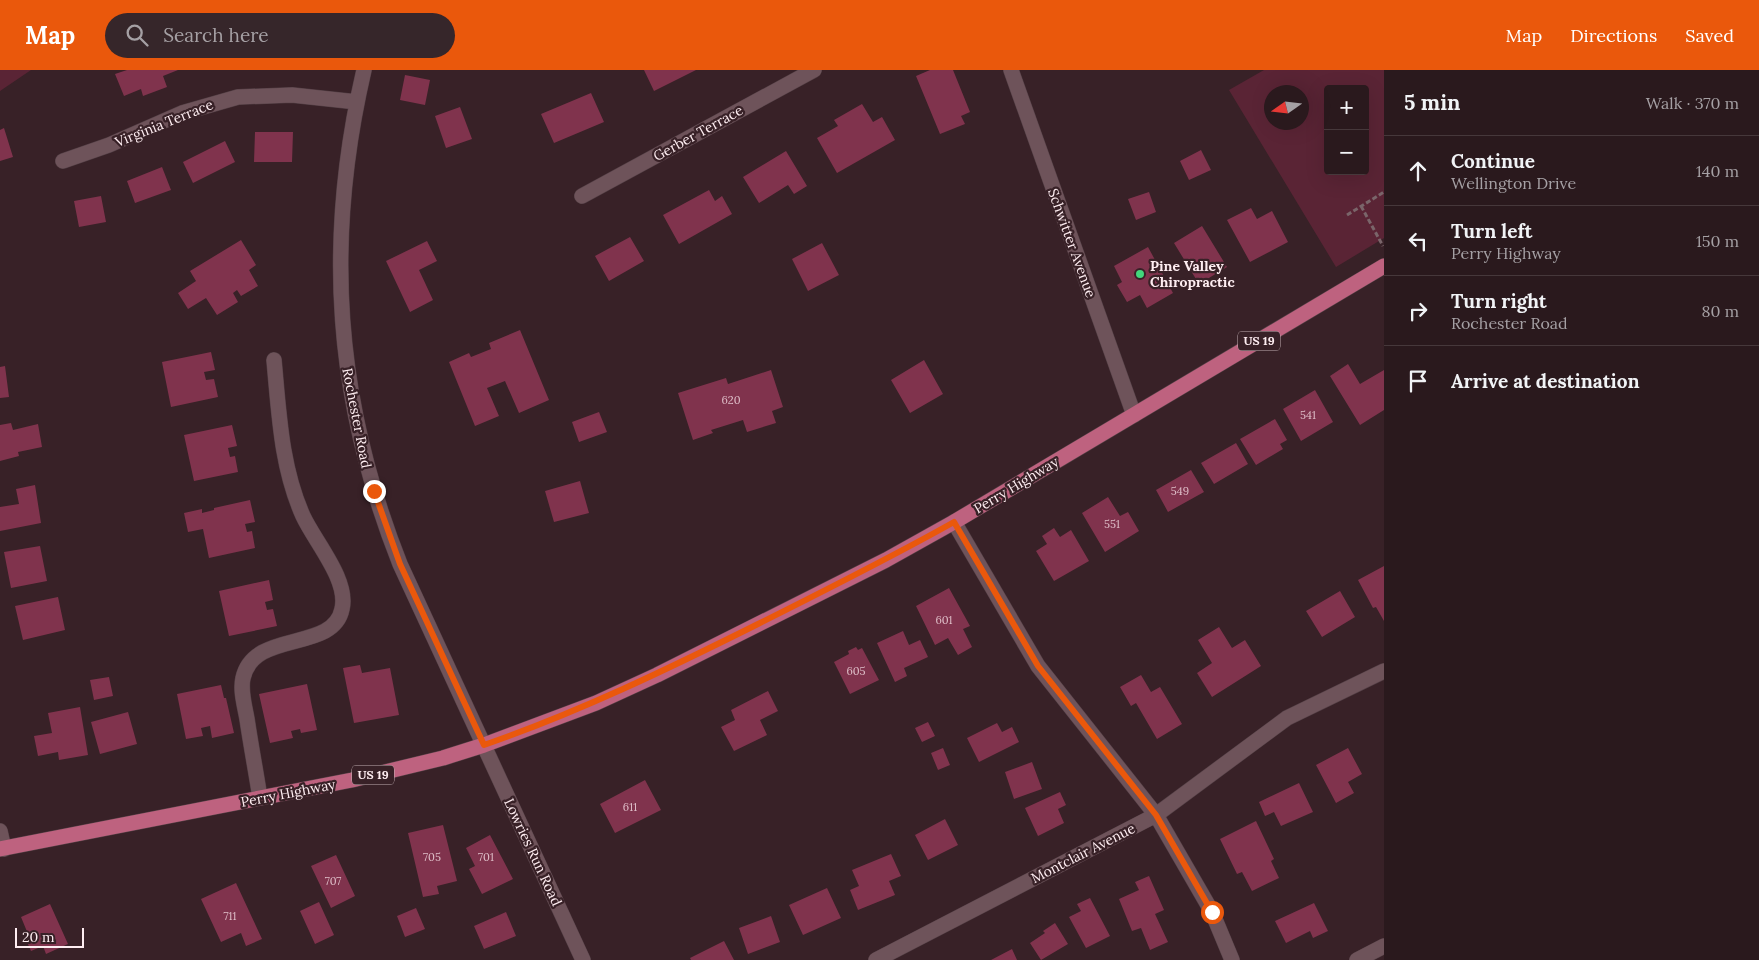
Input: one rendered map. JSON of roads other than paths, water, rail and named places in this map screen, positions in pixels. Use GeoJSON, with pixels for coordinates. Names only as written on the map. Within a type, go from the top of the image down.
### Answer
{"type":"FeatureCollection","features":[{"type":"Feature","properties":{"kind":"main road","name":"Perry Highway"},"geometry":{"type":"LineString","coordinates":[[2,849],[398,770],[484,745],[596,703],[657,675],[886,560],[954,522],[1384,266]]}},
{"type":"Feature","properties":{"kind":"street","name":"Rochester Road"},"geometry":{"type":"LineString","coordinates":[[364,70],[357,102],[344,187],[340,262],[344,343],[355,419],[374,491],[389,536],[416,601],[484,745]]}},
{"type":"Feature","properties":{"kind":"street","name":"Gerber Terrace"},"geometry":{"type":"LineString","coordinates":[[582,196],[814,70]]}},
{"type":"Feature","properties":{"kind":"street","name":"Schwitter Avenue"},"geometry":{"type":"LineString","coordinates":[[1011,70],[1134,415]]}},
{"type":"Feature","properties":{"kind":"street","name":"Virginia Terrace"},"geometry":{"type":"LineString","coordinates":[[63,161],[110,145],[182,113],[238,97],[292,95],[357,102]]}},
{"type":"Feature","properties":{"kind":"street"},"geometry":{"type":"LineString","coordinates":[[260,798],[242,689],[246,669],[262,652],[314,635],[333,625],[339,618],[343,598],[336,574],[304,518],[289,479],[281,436],[274,360]]}},
{"type":"Feature","properties":{"kind":"street"},"geometry":{"type":"LineString","coordinates":[[954,522],[1038,666],[1156,815],[1212,912],[1232,960]]}},
{"type":"Feature","properties":{"kind":"street","name":"Montclair Avenue"},"geometry":{"type":"LineString","coordinates":[[876,960],[904,953],[1156,815],[1287,718],[1384,670]]}},
{"type":"Feature","properties":{"kind":"street","name":"Lowries Run Road"},"geometry":{"type":"LineString","coordinates":[[484,745],[583,960]]}},
{"type":"Feature","properties":{"kind":"street"},"geometry":{"type":"LineString","coordinates":[[0,831],[2,849]]}},
{"type":"Feature","properties":{"kind":"street"},"geometry":{"type":"LineString","coordinates":[[1357,960],[1384,946]]}},
{"type":"Feature","properties":{"kind":"place","name":"Pine Valley Chiropractic"},"geometry":{"type":"Point","coordinates":[1140,274]}}]}
